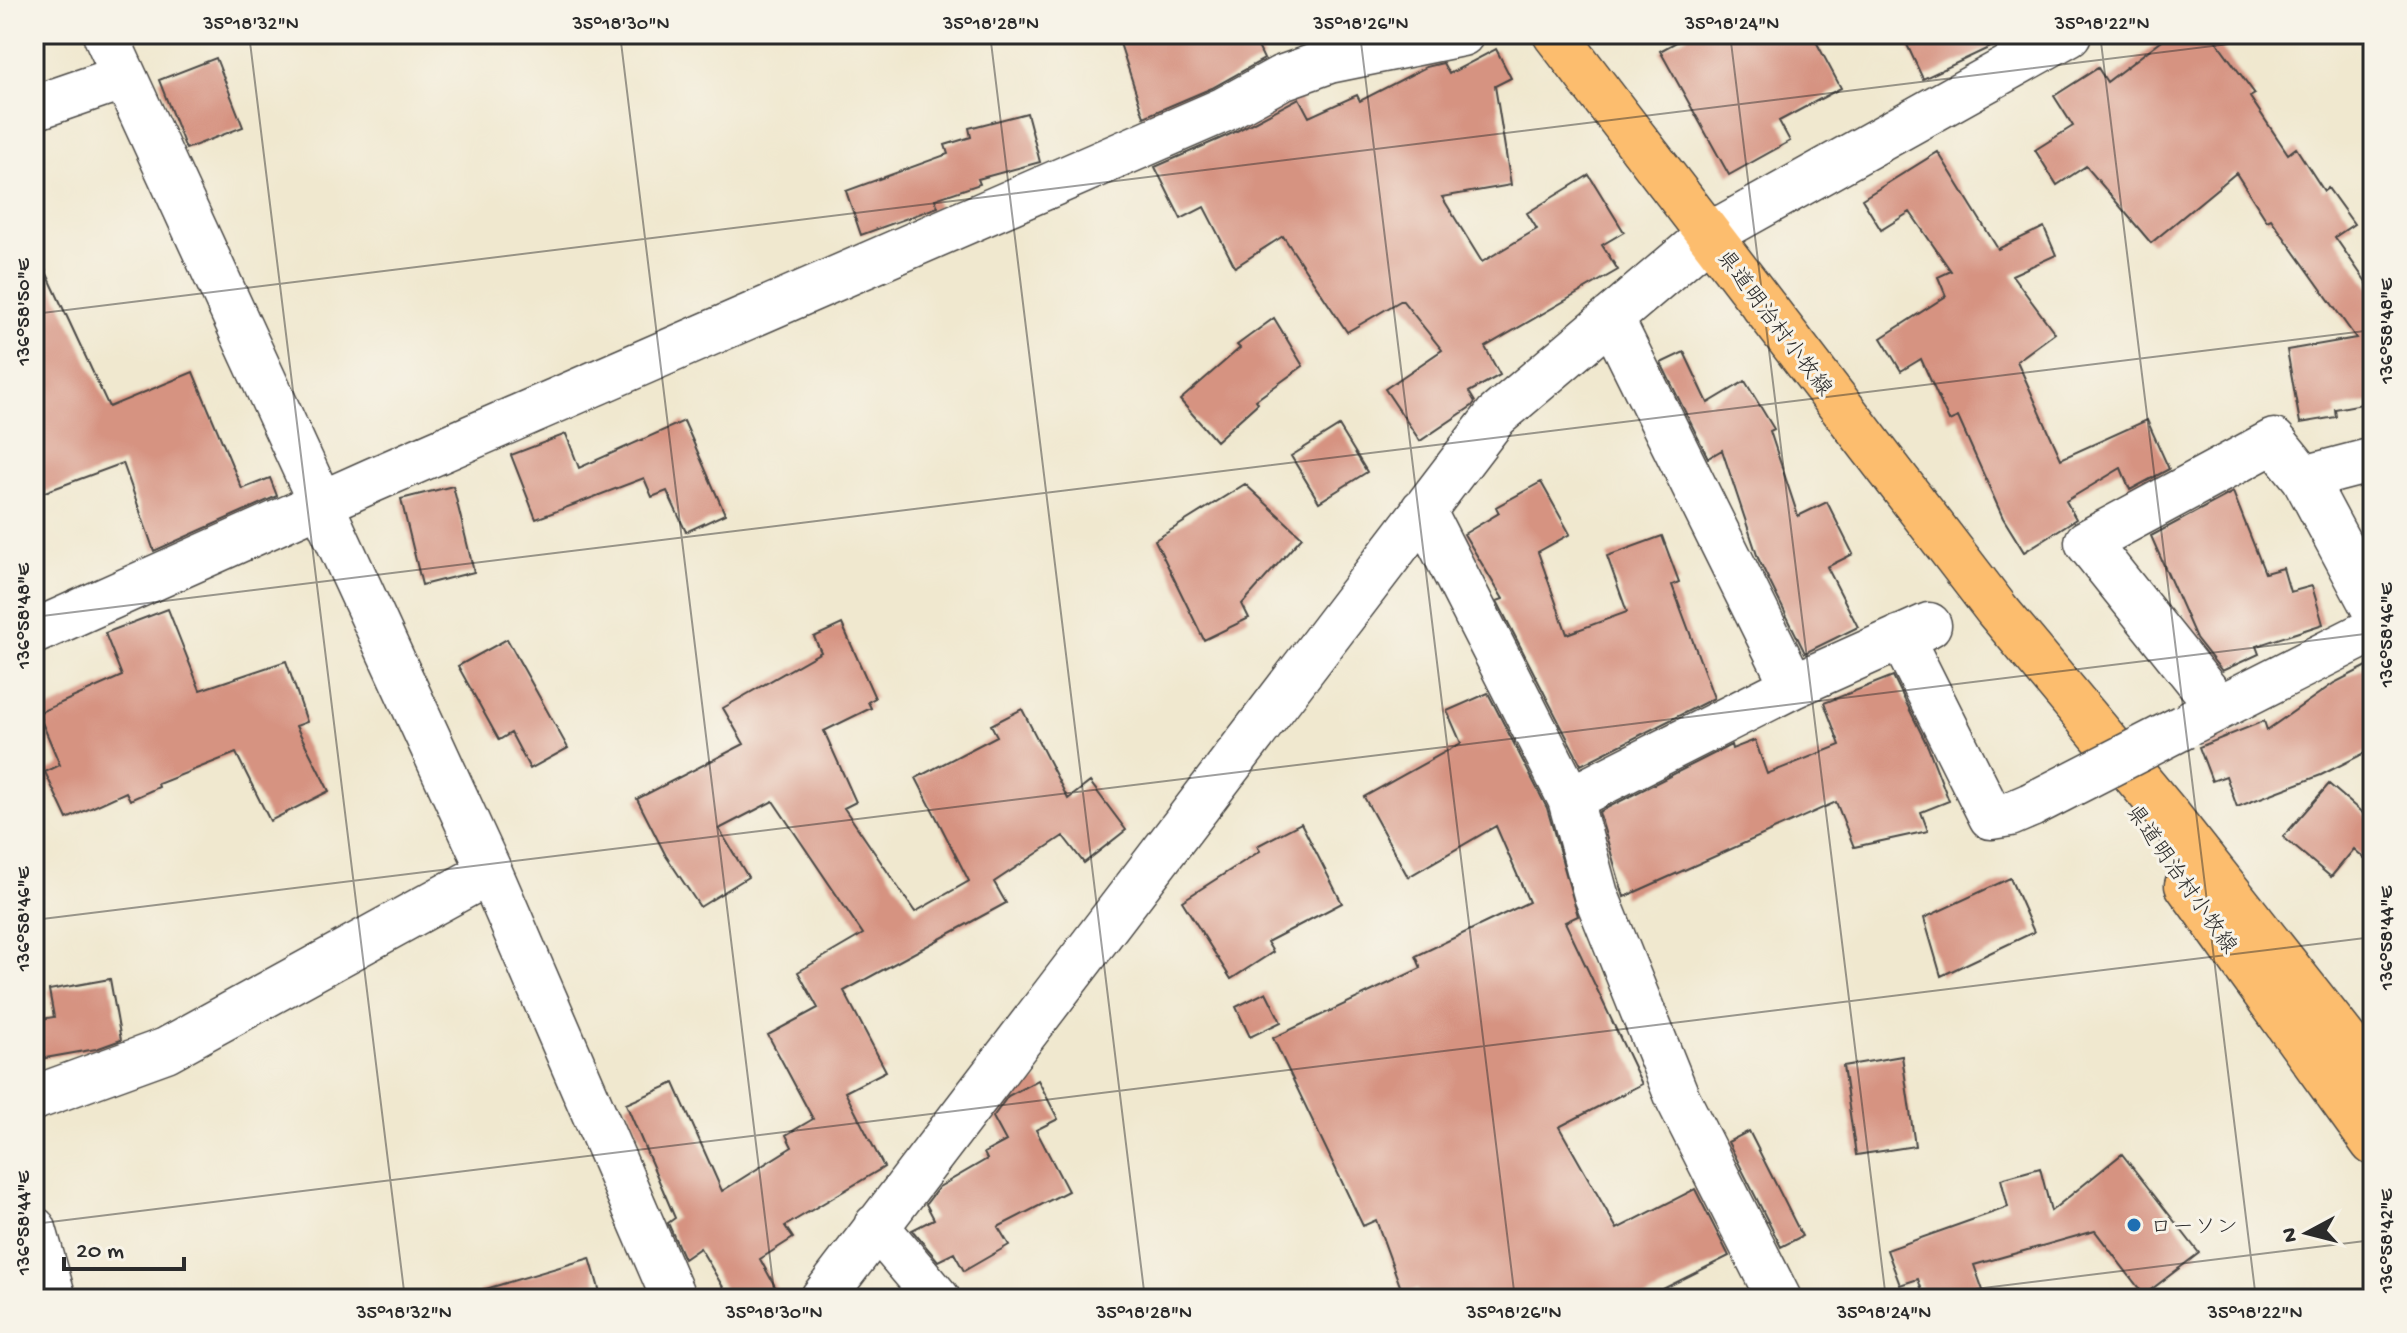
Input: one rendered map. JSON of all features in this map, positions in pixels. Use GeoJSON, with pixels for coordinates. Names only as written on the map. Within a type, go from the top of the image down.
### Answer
{"type":"FeatureCollection","features":[{"type":"Feature","properties":{"kind":"main road","name":"県道明治村小牧線"},"geometry":{"type":"LineString","coordinates":[[1555,34],[1997,610],[2168,815],[2373,1075]]}},
{"type":"Feature","properties":{"kind":"main road","name":"県道明治村小牧線"},"geometry":{"type":"LineString","coordinates":[[1997,610],[2149,832],[2373,1143]]}},
{"type":"Feature","properties":{"kind":"street"},"geometry":{"type":"LineString","coordinates":[[105,34],[490,872],[674,1299]]}},
{"type":"Feature","properties":{"kind":"street"},"geometry":{"type":"LineString","coordinates":[[34,632],[1223,110],[1281,78],[1329,61],[1462,34]]}},
{"type":"Feature","properties":{"kind":"street"},"geometry":{"type":"LineString","coordinates":[[822,1299],[1496,416],[1709,235],[2069,34]]}},
{"type":"Feature","properties":{"kind":"street"},"geometry":{"type":"LineString","coordinates":[[34,108],[124,77]]}},
{"type":"Feature","properties":{"kind":"street"},"geometry":{"type":"LineString","coordinates":[[1611,318],[1793,686]]}},
{"type":"Feature","properties":{"kind":"street"},"geometry":{"type":"LineString","coordinates":[[2201,717],[2087,542],[2274,441],[2304,478],[2373,607]]}},
{"type":"Feature","properties":{"kind":"street"},"geometry":{"type":"LineString","coordinates":[[2304,478],[2373,460]]}},
{"type":"Feature","properties":{"kind":"street"},"geometry":{"type":"LineString","coordinates":[[1423,510],[1570,799],[1596,895],[1678,1099],[1779,1299]]}},
{"type":"Feature","properties":{"kind":"street"},"geometry":{"type":"LineString","coordinates":[[1570,799],[1793,686],[1915,631],[1991,817],[2031,805],[2373,630]]}},
{"type":"Feature","properties":{"kind":"street"},"geometry":{"type":"LineString","coordinates":[[34,1098],[166,1050],[490,872]]}},
{"type":"Feature","properties":{"kind":"street"},"geometry":{"type":"LineString","coordinates":[[876,1226],[938,1299]]}},
{"type":"Feature","properties":{"kind":"street"},"geometry":{"type":"LineString","coordinates":[[34,1229],[54,1299]]}},
{"type":"Feature","properties":{"kind":"building"},"geometry":{"type":"Polygon","coordinates":[[[1117,34],[1252,34],[1264,59],[1212,88],[1144,117],[1117,34]]]}},
{"type":"Feature","properties":{"kind":"building"},"geometry":{"type":"Polygon","coordinates":[[[1691,34],[1812,34],[1841,88],[1779,121],[1790,141],[1729,175],[1660,51],[1691,34]]]}},
{"type":"Feature","properties":{"kind":"building"},"geometry":{"type":"Polygon","coordinates":[[[1902,34],[2018,34],[1923,79],[1902,34]]]}},
{"type":"Feature","properties":{"kind":"building"},"geometry":{"type":"Polygon","coordinates":[[[2170,34],[2211,34],[2255,94],[2250,97],[2288,154],[2296,148],[2324,191],[2328,188],[2354,224],[2335,237],[2373,292],[2373,402],[2335,409],[2336,417],[2300,423],[2287,350],[2356,338],[2271,219],[2267,221],[2236,173],[2151,243],[2086,166],[2057,185],[2035,150],[2073,126],[2054,96],[2098,68],[2107,82],[2170,34]]]}},
{"type":"Feature","properties":{"kind":"building"},"geometry":{"type":"Polygon","coordinates":[[[1496,49],[1511,78],[1495,86],[1511,185],[1442,197],[1482,262],[1537,229],[1527,213],[1589,175],[1624,232],[1602,245],[1618,270],[1485,347],[1500,375],[1469,392],[1475,402],[1472,406],[1420,441],[1385,389],[1442,350],[1402,300],[1347,332],[1283,236],[1235,267],[1204,207],[1181,219],[1155,167],[1233,133],[1299,98],[1309,117],[1357,95],[1360,101],[1426,67],[1443,63],[1449,74],[1496,49]]]}},
{"type":"Feature","properties":{"kind":"building"},"geometry":{"type":"Polygon","coordinates":[[[216,58],[243,127],[186,149],[159,80],[216,58]]]}},
{"type":"Feature","properties":{"kind":"building"},"geometry":{"type":"Polygon","coordinates":[[[1027,113],[1040,162],[978,179],[980,184],[935,199],[938,207],[861,235],[846,191],[948,154],[945,145],[971,137],[969,128],[1027,113]]]}},
{"type":"Feature","properties":{"kind":"building"},"geometry":{"type":"Polygon","coordinates":[[[1938,152],[1998,249],[2044,227],[2056,255],[2012,275],[2055,333],[2017,361],[2061,459],[2147,420],[2169,469],[2130,490],[2121,468],[2066,501],[2076,519],[2024,552],[2003,518],[1958,417],[1949,421],[1921,359],[1901,371],[1881,338],[1946,296],[1938,277],[1951,271],[1910,212],[1881,230],[1862,199],[1938,152]]]}},
{"type":"Feature","properties":{"kind":"building"},"geometry":{"type":"Polygon","coordinates":[[[34,246],[109,407],[193,372],[242,489],[270,478],[277,496],[154,551],[123,463],[34,496],[34,246]]]}},
{"type":"Feature","properties":{"kind":"building"},"geometry":{"type":"Polygon","coordinates":[[[1274,318],[1303,366],[1256,400],[1258,403],[1216,441],[1180,400],[1240,348],[1237,345],[1274,318]]]}},
{"type":"Feature","properties":{"kind":"building"},"geometry":{"type":"Polygon","coordinates":[[[1684,352],[1708,403],[1745,381],[1774,429],[1770,431],[1798,516],[1827,502],[1853,554],[1827,567],[1858,627],[1805,653],[1758,558],[1722,450],[1708,458],[1661,363],[1684,352]]]}},
{"type":"Feature","properties":{"kind":"building"},"geometry":{"type":"Polygon","coordinates":[[[684,421],[725,514],[686,532],[667,491],[652,497],[644,478],[536,519],[511,455],[566,434],[579,468],[684,421]]]}},
{"type":"Feature","properties":{"kind":"building"},"geometry":{"type":"Polygon","coordinates":[[[1339,426],[1367,472],[1319,502],[1291,456],[1339,426]]]}},
{"type":"Feature","properties":{"kind":"building"},"geometry":{"type":"Polygon","coordinates":[[[1541,482],[1570,534],[1538,552],[1567,634],[1627,612],[1607,556],[1662,536],[1679,582],[1672,585],[1714,698],[1581,765],[1497,601],[1503,599],[1464,534],[1499,513],[1496,507],[1541,482]]]}},
{"type":"Feature","properties":{"kind":"building"},"geometry":{"type":"Polygon","coordinates":[[[1245,484],[1302,537],[1242,604],[1249,618],[1204,640],[1155,540],[1245,484]]]}},
{"type":"Feature","properties":{"kind":"building"},"geometry":{"type":"Polygon","coordinates":[[[453,486],[474,572],[422,585],[401,499],[453,486]]]}},
{"type":"Feature","properties":{"kind":"building"},"geometry":{"type":"Polygon","coordinates":[[[2233,492],[2265,573],[2283,568],[2290,592],[2312,586],[2323,624],[2256,646],[2259,654],[2222,671],[2196,638],[2151,536],[2233,492]]]}},
{"type":"Feature","properties":{"kind":"building"},"geometry":{"type":"Polygon","coordinates":[[[168,609],[200,690],[286,661],[307,722],[296,726],[329,791],[270,821],[236,753],[158,784],[159,787],[130,800],[126,792],[67,819],[45,772],[60,765],[38,713],[122,676],[105,633],[168,609]]]}},
{"type":"Feature","properties":{"kind":"building"},"geometry":{"type":"Polygon","coordinates":[[[842,624],[875,698],[868,702],[871,708],[824,731],[856,802],[844,808],[915,912],[969,881],[916,778],[997,736],[991,725],[1022,709],[1068,799],[1090,782],[1126,830],[1084,863],[1063,836],[994,882],[1006,903],[844,991],[886,1071],[845,1092],[884,1167],[785,1226],[793,1238],[760,1259],[782,1299],[730,1299],[700,1248],[684,1259],[668,1223],[675,1218],[626,1104],[674,1083],[722,1191],[792,1147],[786,1135],[813,1119],[768,1035],[818,1008],[798,972],[863,934],[773,801],[719,829],[748,877],[700,907],[666,856],[637,799],[744,744],[723,708],[821,652],[814,637],[842,624]]]}},
{"type":"Feature","properties":{"kind":"building"},"geometry":{"type":"Polygon","coordinates":[[[507,639],[568,748],[530,769],[511,733],[499,740],[458,666],[507,639]]]}},
{"type":"Feature","properties":{"kind":"building"},"geometry":{"type":"Polygon","coordinates":[[[2373,663],[2373,749],[2321,775],[2237,807],[2226,776],[2212,781],[2199,747],[2264,721],[2267,730],[2334,683],[2373,663]]]}},
{"type":"Feature","properties":{"kind":"building"},"geometry":{"type":"Polygon","coordinates":[[[1893,676],[1928,747],[1949,801],[1921,812],[1928,831],[1854,847],[1836,802],[1624,897],[1599,812],[1731,745],[1732,749],[1755,740],[1767,774],[1840,745],[1824,703],[1893,676]]]}},
{"type":"Feature","properties":{"kind":"building"},"geometry":{"type":"Polygon","coordinates":[[[1488,693],[1547,808],[1578,916],[1565,922],[1642,1084],[1559,1127],[1617,1229],[1695,1189],[1729,1256],[1643,1299],[1420,1299],[1417,1289],[1403,1294],[1376,1220],[1363,1226],[1273,1038],[1421,968],[1416,956],[1529,902],[1496,826],[1408,877],[1364,797],[1461,743],[1447,711],[1488,693]]]}},
{"type":"Feature","properties":{"kind":"building"},"geometry":{"type":"Polygon","coordinates":[[[2329,784],[2373,822],[2373,866],[2354,849],[2331,877],[2283,837],[2329,784]]]}},
{"type":"Feature","properties":{"kind":"building"},"geometry":{"type":"Polygon","coordinates":[[[1301,823],[1342,903],[1267,942],[1273,952],[1231,979],[1182,901],[1260,851],[1257,846],[1301,823]]]}},
{"type":"Feature","properties":{"kind":"building"},"geometry":{"type":"Polygon","coordinates":[[[2010,878],[2034,932],[1941,976],[1924,918],[2010,878]]]}},
{"type":"Feature","properties":{"kind":"building"},"geometry":{"type":"Polygon","coordinates":[[[110,979],[121,1040],[96,1049],[34,1060],[34,1020],[54,1017],[49,990],[110,979]]]}},
{"type":"Feature","properties":{"kind":"building"},"geometry":{"type":"Polygon","coordinates":[[[1266,992],[1281,1022],[1250,1037],[1236,1007],[1266,992]]]}},
{"type":"Feature","properties":{"kind":"building"},"geometry":{"type":"Polygon","coordinates":[[[1902,1056],[1915,1146],[1856,1155],[1843,1066],[1902,1056]]]}},
{"type":"Feature","properties":{"kind":"building"},"geometry":{"type":"Polygon","coordinates":[[[1038,1080],[1058,1119],[1036,1130],[1068,1191],[998,1227],[1009,1245],[964,1271],[954,1253],[938,1261],[912,1230],[934,1219],[926,1204],[939,1187],[987,1159],[984,1153],[1006,1141],[993,1117],[1008,1096],[1038,1080]]]}},
{"type":"Feature","properties":{"kind":"building"},"geometry":{"type":"Polygon","coordinates":[[[1749,1131],[1802,1236],[1781,1247],[1728,1142],[1749,1131]]]}},
{"type":"Feature","properties":{"kind":"building"},"geometry":{"type":"Polygon","coordinates":[[[2122,1154],[2199,1253],[2144,1295],[2095,1231],[1974,1265],[1986,1299],[1925,1299],[1918,1279],[1900,1285],[1887,1250],[2008,1207],[2001,1179],[2040,1168],[2051,1211],[2122,1154]]]}},
{"type":"Feature","properties":{"kind":"building"},"geometry":{"type":"Polygon","coordinates":[[[590,1258],[602,1299],[480,1299],[479,1291],[590,1258]]]}},
{"type":"Feature","properties":{"kind":"place","name":"ローソン"},"geometry":{"type":"Point","coordinates":[2134,1225]}}]}
